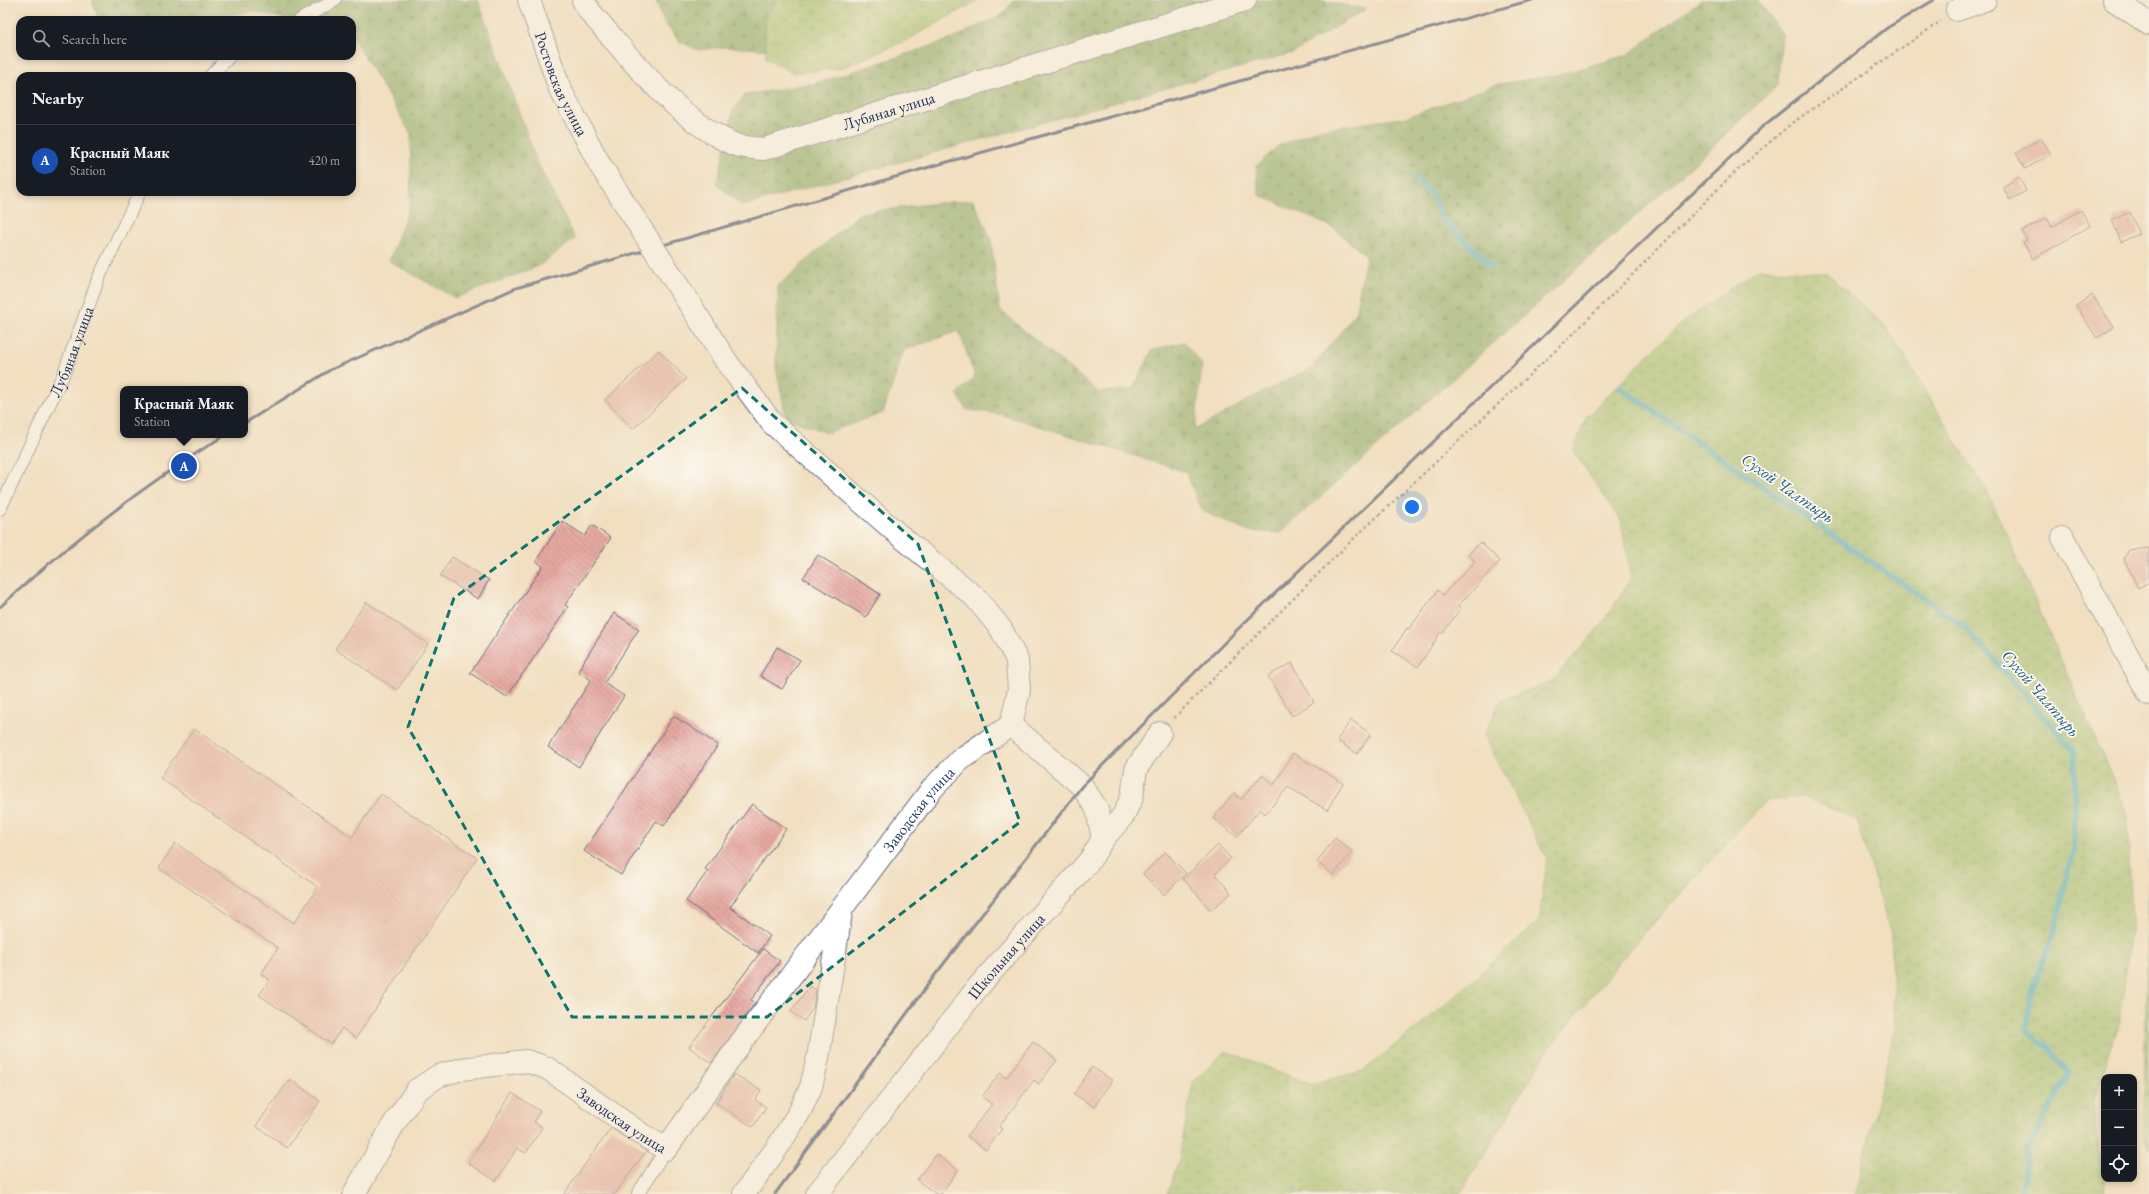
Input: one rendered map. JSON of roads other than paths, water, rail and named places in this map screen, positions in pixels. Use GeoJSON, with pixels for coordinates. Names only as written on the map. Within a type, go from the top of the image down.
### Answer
{"type":"FeatureCollection","features":[{"type":"Feature","properties":{"kind":"street","name":"Ростовская улица"},"geometry":{"type":"LineString","coordinates":[[529,0],[560,89],[600,165],[726,361],[772,423],[899,535],[975,597],[1001,629],[1017,660],[1019,690],[1011,725]]}},
{"type":"Feature","properties":{"kind":"street","name":"Лубяная улица"},"geometry":{"type":"LineString","coordinates":[[583,0],[590,12],[654,84],[694,122],[735,145],[764,149],[1245,0]]}},
{"type":"Feature","properties":{"kind":"street"},"geometry":{"type":"LineString","coordinates":[[1957,10],[1985,0]]}},
{"type":"Feature","properties":{"kind":"street"},"geometry":{"type":"LineString","coordinates":[[2114,0],[2149,24]]}},
{"type":"Feature","properties":{"kind":"street"},"geometry":{"type":"LineString","coordinates":[[2063,538],[2149,694]]}},
{"type":"Feature","properties":{"kind":"street"},"geometry":{"type":"LineString","coordinates":[[1011,725],[1082,786],[1097,809],[1102,840]]}},
{"type":"Feature","properties":{"kind":"street","name":"Заводская улица"},"geometry":{"type":"LineString","coordinates":[[354,1194],[395,1122],[417,1090],[438,1076],[462,1069],[526,1062],[547,1068],[641,1134],[666,1149],[742,1041],[931,790],[961,759],[1011,725]]}},
{"type":"Feature","properties":{"kind":"street","name":"Школьная улица"},"geometry":{"type":"LineString","coordinates":[[817,1194],[979,986],[1090,860],[1102,840],[1123,816],[1132,797],[1136,770],[1160,733]]}},
{"type":"Feature","properties":{"kind":"street","name":"Заводская улица"},"geometry":{"type":"LineString","coordinates":[[744,1194],[779,1145],[800,1111],[810,1087],[818,1058],[841,910]]}},
{"type":"Feature","properties":{"kind":"lane"},"geometry":{"type":"LineString","coordinates":[[307,16],[335,0]]}},
{"type":"Feature","properties":{"kind":"lane"},"geometry":{"type":"LineString","coordinates":[[214,72],[226,60]]}},
{"type":"Feature","properties":{"kind":"lane","name":"Лубяная улица"},"geometry":{"type":"LineString","coordinates":[[0,509],[64,373],[99,277],[138,196]]}},
{"type":"Feature","properties":{"kind":"lane"},"geometry":{"type":"LineString","coordinates":[[638,1194],[666,1149]]}},
{"type":"Feature","properties":{"kind":"waterway","name":"Сухой Чалтырь"},"geometry":{"type":"LineString","coordinates":[[1415,178],[1430,192],[1444,221],[1492,266]]}},
{"type":"Feature","properties":{"kind":"waterway","name":"Сухой Чалтырь"},"geometry":{"type":"LineString","coordinates":[[1619,387],[1965,627],[2075,752],[2074,850],[2051,941],[2031,994],[2027,1031],[2047,1047],[2069,1074],[2027,1150],[2022,1194]]}},
{"type":"Feature","properties":{"kind":"railway"},"geometry":{"type":"LineString","coordinates":[[248,421],[330,370],[516,288],[933,166],[1532,0]]}},
{"type":"Feature","properties":{"kind":"railway"},"geometry":{"type":"LineString","coordinates":[[775,1194],[935,975],[1082,786],[1240,627],[1762,127],[1887,28],[1934,0]]}},
{"type":"Feature","properties":{"kind":"railway"},"geometry":{"type":"LineString","coordinates":[[0,607],[53,560],[108,516],[165,474],[220,438]]}},
{"type":"Feature","properties":{"kind":"place","name":"Красный Маяк"},"geometry":{"type":"Point","coordinates":[184,466]}}]}
